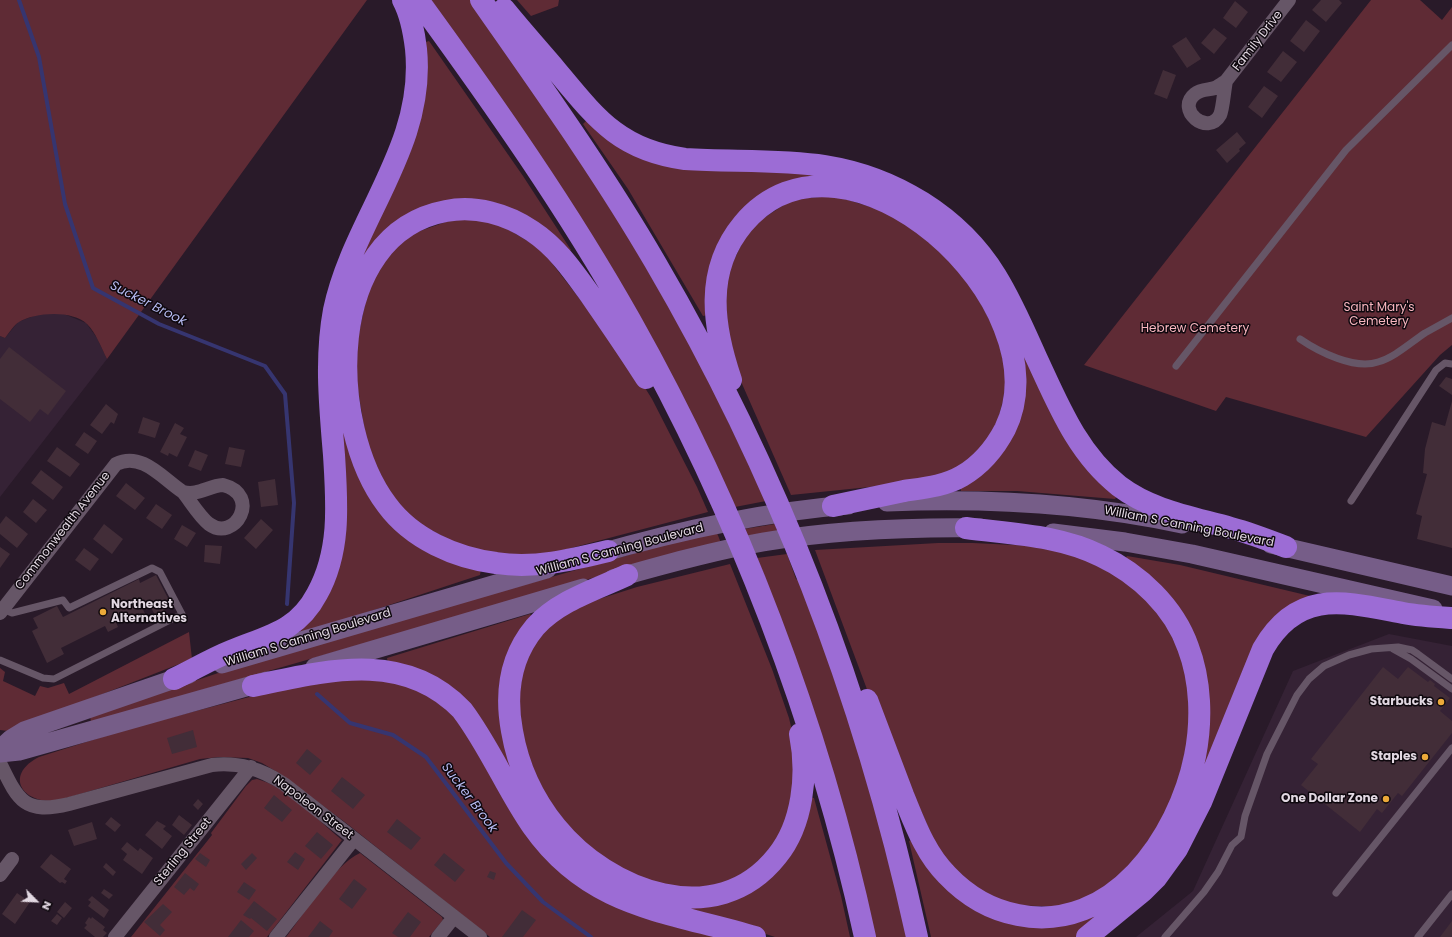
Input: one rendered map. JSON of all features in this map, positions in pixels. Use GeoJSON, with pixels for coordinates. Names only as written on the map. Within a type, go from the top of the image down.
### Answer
{"type":"FeatureCollection","features":[{"type":"Feature","properties":{"kind":"highway"},"geometry":{"type":"LineString","coordinates":[[174,679],[225,654],[286,630],[300,618],[314,601],[328,571],[337,521],[328,364],[334,309],[344,275],[402,145],[414,105],[417,85],[416,52],[408,10],[403,0]]}},
{"type":"Feature","properties":{"kind":"highway"},"geometry":{"type":"LineString","coordinates":[[418,0],[517,140],[584,242],[652,360],[714,488],[756,585],[797,696],[816,753],[849,870],[865,937]]}},
{"type":"Feature","properties":{"kind":"highway"},"geometry":{"type":"LineString","coordinates":[[481,0],[581,144],[635,228],[700,344],[765,474]]}},
{"type":"Feature","properties":{"kind":"highway"},"geometry":{"type":"LineString","coordinates":[[496,0],[594,114],[622,138],[638,147],[664,155],[685,159],[794,163],[853,172],[890,185],[929,207],[964,237],[996,275],[1010,301],[1067,424],[1085,451],[1103,472],[1138,498],[1166,511],[1232,528],[1286,547]]}},
{"type":"Feature","properties":{"kind":"highway"},"geometry":{"type":"LineString","coordinates":[[834,506],[940,484],[960,477],[979,464],[996,445],[1007,424],[1014,402],[1016,378],[1012,356],[998,315],[983,287],[966,264],[945,242],[922,223],[886,202],[862,193],[834,187],[820,187],[795,191],[772,200],[748,219],[730,242],[724,256],[717,284],[715,310],[719,345],[739,408],[765,474],[811,582],[842,668],[872,763],[898,858],[917,937]]}},
{"type":"Feature","properties":{"kind":"highway"},"geometry":{"type":"LineString","coordinates":[[608,551],[539,565],[504,564],[477,560],[457,554],[419,534],[402,522],[387,506],[376,488],[359,447],[349,405],[347,365],[350,327],[356,296],[368,267],[378,251],[391,237],[405,226],[437,212],[469,209],[501,215],[532,230],[546,241],[570,267],[626,346],[714,488]]}},
{"type":"Feature","properties":{"kind":"highway"},"geometry":{"type":"LineString","coordinates":[[811,582],[854,668],[918,833],[930,854],[945,874],[974,898],[993,908],[1012,914],[1045,918],[1068,915],[1088,908],[1117,891],[1142,866],[1164,835],[1184,795],[1195,755],[1199,721],[1197,686],[1188,646],[1171,614],[1155,595],[1126,570],[1102,556],[1078,546],[1053,540],[966,528]]}},
{"type":"Feature","properties":{"kind":"highway"},"geometry":{"type":"LineString","coordinates":[[627,575],[562,606],[544,618],[529,636],[516,658],[510,682],[508,707],[512,735],[520,764],[533,793],[556,827],[579,850],[602,868],[630,883],[660,894],[690,898],[720,894],[749,882],[762,872],[782,850],[789,837],[801,800],[803,758],[799,728],[756,585]]}},
{"type":"Feature","properties":{"kind":"highway"},"geometry":{"type":"LineString","coordinates":[[1087,937],[1143,891],[1177,849],[1198,807],[1263,649],[1269,639],[1284,622],[1311,606],[1341,602],[1423,616],[1452,618]]}},
{"type":"Feature","properties":{"kind":"highway"},"geometry":{"type":"LineString","coordinates":[[252,686],[319,672],[348,669],[369,669],[394,673],[427,684],[447,696],[462,710],[534,828],[554,852],[580,874],[608,893],[638,906],[755,937]]}},
{"type":"Feature","properties":{"kind":"main road","name":"William S Canning Boulevard"},"geometry":{"type":"LineString","coordinates":[[0,749],[11,739],[24,731],[174,679],[350,626],[660,537],[719,524],[834,506],[878,502],[948,500],[1068,506],[1174,522],[1452,586]]}},
{"type":"Feature","properties":{"kind":"main road"},"geometry":{"type":"LineString","coordinates":[[0,753],[19,751],[252,686],[627,575],[717,552],[792,538],[867,531],[966,528],[1057,533],[1148,546],[1452,613]]}},
{"type":"Feature","properties":{"kind":"street","name":"Family Drive"},"geometry":{"type":"LineString","coordinates":[[1226,82],[1289,0]]}},
{"type":"Feature","properties":{"kind":"street","name":"Commonwealth Avenue"},"geometry":{"type":"LineString","coordinates":[[2,611],[110,470],[120,462],[133,460],[146,465],[183,492]]}},
{"type":"Feature","properties":{"kind":"street","name":"Napoleon Street"},"geometry":{"type":"LineString","coordinates":[[0,763],[21,800],[34,807],[46,808],[69,804],[212,765],[226,763],[251,767],[284,784],[480,937]]}},
{"type":"Feature","properties":{"kind":"street","name":"Sterling Street"},"geometry":{"type":"LineString","coordinates":[[115,937],[251,767]]}},
{"type":"Feature","properties":{"kind":"street"},"geometry":{"type":"LineString","coordinates":[[276,937],[354,839]]}},
{"type":"Feature","properties":{"kind":"street"},"geometry":{"type":"LineString","coordinates":[[0,875],[12,859]]}},
{"type":"Feature","properties":{"kind":"street"},"geometry":{"type":"LineString","coordinates":[[438,937],[454,917]]}},
{"type":"Feature","properties":{"kind":"lane"},"geometry":{"type":"LineString","coordinates":[[1176,366],[1346,150],[1452,45]]}},
{"type":"Feature","properties":{"kind":"lane"},"geometry":{"type":"LineString","coordinates":[[1300,339],[1328,355],[1367,364],[1378,362],[1452,318]]}},
{"type":"Feature","properties":{"kind":"lane"},"geometry":{"type":"LineString","coordinates":[[1351,502],[1436,370],[1444,362],[1452,364]]}},
{"type":"Feature","properties":{"kind":"lane"},"geometry":{"type":"LineString","coordinates":[[0,660],[43,678],[54,679],[182,614],[160,572],[152,568],[68,608],[63,600],[12,613],[2,611]]}},
{"type":"Feature","properties":{"kind":"lane"},"geometry":{"type":"LineString","coordinates":[[1165,937],[1204,892],[1218,872],[1232,845],[1241,837],[1245,816],[1267,754],[1303,686],[1316,672],[1337,660],[1371,649],[1389,648],[1412,650],[1452,679]]}},
{"type":"Feature","properties":{"kind":"lane"},"geometry":{"type":"LineString","coordinates":[[1389,648],[1411,659],[1452,689]]}},
{"type":"Feature","properties":{"kind":"lane"},"geometry":{"type":"LineString","coordinates":[[1336,893],[1452,748]]}},
{"type":"Feature","properties":{"kind":"lane"},"geometry":{"type":"LineString","coordinates":[[1418,937],[1452,894]]}},
{"type":"Feature","properties":{"kind":"shaded area"},"geometry":{"type":"Polygon","coordinates":[[[39,314],[64,314],[86,323],[97,338],[107,359],[0,497],[0,336],[5,338],[18,322],[39,314]]]}},
{"type":"Feature","properties":{"kind":"shaded area"},"geometry":{"type":"Polygon","coordinates":[[[1389,634],[1452,646],[1452,937],[1136,937],[1193,891],[1293,671],[1389,634]]]}},
{"type":"Feature","properties":{"kind":"green space"},"geometry":{"type":"Polygon","coordinates":[[[0,0],[367,0],[107,359],[98,340],[87,324],[81,319],[73,316],[54,314],[34,316],[17,323],[5,338],[0,336],[0,0]]]}},
{"type":"Feature","properties":{"kind":"green space"},"geometry":{"type":"Polygon","coordinates":[[[429,0],[471,0],[610,205],[695,352],[766,501],[735,507],[429,0]]]}},
{"type":"Feature","properties":{"kind":"green space"},"geometry":{"type":"Polygon","coordinates":[[[517,0],[559,0],[558,6],[531,16],[517,0]]]}},
{"type":"Feature","properties":{"kind":"green space","name":"Hebrew Cemetery"},"geometry":{"type":"Polygon","coordinates":[[[1371,0],[1420,0],[1442,20],[1452,7],[1452,345],[1440,355],[1366,437],[1226,397],[1216,411],[1084,365],[1371,0]]]}},
{"type":"Feature","properties":{"kind":"green space"},"geometry":{"type":"Polygon","coordinates":[[[429,41],[523,176],[571,250],[566,254],[454,204],[360,267],[365,243],[422,43],[429,41]]]}},
{"type":"Feature","properties":{"kind":"green space"},"geometry":{"type":"Polygon","coordinates":[[[587,120],[609,138],[831,174],[830,181],[764,197],[708,315],[703,316],[628,189],[583,124],[587,120]]]}},
{"type":"Feature","properties":{"kind":"green space"},"geometry":{"type":"Polygon","coordinates":[[[835,196],[887,212],[926,238],[968,280],[996,332],[1008,380],[994,436],[955,473],[889,485],[791,495],[739,377],[726,330],[725,286],[734,252],[753,225],[793,199],[835,196]]]}},
{"type":"Feature","properties":{"kind":"green space"},"geometry":{"type":"Polygon","coordinates":[[[457,218],[494,221],[541,249],[630,364],[652,399],[697,487],[708,512],[552,553],[527,556],[475,553],[404,516],[369,457],[353,360],[371,277],[403,237],[457,218]]]}},
{"type":"Feature","properties":{"kind":"green space"},"geometry":{"type":"Polygon","coordinates":[[[1013,335],[1117,496],[1115,499],[1017,491],[961,491],[960,485],[994,459],[1013,335]]]}},
{"type":"Feature","properties":{"kind":"green space"},"geometry":{"type":"Polygon","coordinates":[[[336,412],[363,481],[481,569],[480,575],[301,634],[298,628],[318,607],[336,412]]]}},
{"type":"Feature","properties":{"kind":"green space"},"geometry":{"type":"Polygon","coordinates":[[[775,524],[778,533],[748,538],[744,529],[775,524]]]}},
{"type":"Feature","properties":{"kind":"green space"},"geometry":{"type":"Polygon","coordinates":[[[717,533],[721,543],[620,570],[91,722],[90,716],[245,664],[664,545],[717,533]]]}},
{"type":"Feature","properties":{"kind":"green space"},"geometry":{"type":"Polygon","coordinates":[[[938,543],[1035,546],[1076,555],[1127,581],[1160,613],[1185,659],[1191,730],[1172,805],[1124,876],[1074,907],[1002,905],[945,865],[868,692],[815,550],[938,543]]]}},
{"type":"Feature","properties":{"kind":"green space"},"geometry":{"type":"Polygon","coordinates":[[[787,554],[796,579],[801,581],[859,746],[909,937],[873,937],[767,591],[767,582],[757,558],[787,554]]]}},
{"type":"Feature","properties":{"kind":"green space"},"geometry":{"type":"Polygon","coordinates":[[[1127,556],[1180,565],[1310,596],[1310,601],[1291,609],[1202,781],[1203,678],[1124,561],[1127,556]]]}},
{"type":"Feature","properties":{"kind":"green space"},"geometry":{"type":"Polygon","coordinates":[[[730,564],[772,669],[789,718],[794,739],[796,764],[787,824],[759,867],[716,890],[643,883],[583,846],[533,778],[515,703],[523,660],[555,618],[594,600],[637,587],[730,564]]]}},
{"type":"Feature","properties":{"kind":"green space"},"geometry":{"type":"Polygon","coordinates":[[[530,614],[534,620],[513,648],[521,786],[480,724],[388,664],[387,658],[530,614]]]}},
{"type":"Feature","properties":{"kind":"green space"},"geometry":{"type":"Polygon","coordinates":[[[189,632],[192,659],[8,731],[0,730],[0,668],[5,672],[3,681],[35,696],[40,686],[48,688],[64,683],[69,694],[189,632]]]}},
{"type":"Feature","properties":{"kind":"green space"},"geometry":{"type":"Polygon","coordinates":[[[372,677],[426,691],[459,717],[502,793],[726,937],[490,937],[346,823],[282,775],[262,763],[248,758],[219,757],[200,759],[56,801],[33,797],[21,786],[20,779],[22,771],[28,764],[39,757],[127,729],[295,685],[372,677]]]}},
{"type":"Feature","properties":{"kind":"green space"},"geometry":{"type":"Polygon","coordinates":[[[257,779],[268,783],[290,796],[342,840],[267,937],[131,937],[212,835],[211,833],[246,786],[252,780],[257,779]]]}},
{"type":"Feature","properties":{"kind":"green space"},"geometry":{"type":"Polygon","coordinates":[[[808,797],[814,798],[841,896],[850,937],[775,937],[675,905],[744,893],[808,797]]]}},
{"type":"Feature","properties":{"kind":"green space"},"geometry":{"type":"Polygon","coordinates":[[[913,840],[976,908],[1112,910],[1076,937],[931,937],[909,841],[913,840]]]}},
{"type":"Feature","properties":{"kind":"green space"},"geometry":{"type":"Polygon","coordinates":[[[360,853],[442,917],[443,920],[429,937],[286,937],[330,879],[350,859],[360,853]]]}},
{"type":"Feature","properties":{"kind":"building"},"geometry":{"type":"Polygon","coordinates":[[[1321,0],[1339,0],[1342,3],[1326,22],[1312,10],[1321,0]]]}},
{"type":"Feature","properties":{"kind":"building"},"geometry":{"type":"Polygon","coordinates":[[[1235,1],[1248,12],[1236,28],[1223,18],[1235,1]]]}},
{"type":"Feature","properties":{"kind":"building"},"geometry":{"type":"Polygon","coordinates":[[[1306,20],[1320,31],[1304,52],[1290,41],[1306,20]]]}},
{"type":"Feature","properties":{"kind":"building"},"geometry":{"type":"Polygon","coordinates":[[[1214,28],[1227,38],[1214,54],[1201,43],[1214,28]]]}},
{"type":"Feature","properties":{"kind":"building"},"geometry":{"type":"Polygon","coordinates":[[[1186,37],[1201,59],[1187,68],[1172,46],[1186,37]]]}},
{"type":"Feature","properties":{"kind":"building"},"geometry":{"type":"Polygon","coordinates":[[[1283,51],[1297,62],[1281,82],[1267,72],[1283,51]]]}},
{"type":"Feature","properties":{"kind":"building"},"geometry":{"type":"Polygon","coordinates":[[[1163,70],[1176,75],[1167,99],[1154,94],[1163,70]]]}},
{"type":"Feature","properties":{"kind":"building"},"geometry":{"type":"Polygon","coordinates":[[[1264,86],[1278,96],[1262,118],[1248,107],[1264,86]]]}},
{"type":"Feature","properties":{"kind":"building"},"geometry":{"type":"Polygon","coordinates":[[[1237,132],[1246,143],[1227,163],[1216,150],[1237,132]]]}},
{"type":"Feature","properties":{"kind":"building"},"geometry":{"type":"Polygon","coordinates":[[[9,347],[66,391],[48,415],[40,409],[30,422],[0,399],[0,359],[9,347]]]}},
{"type":"Feature","properties":{"kind":"building"},"geometry":{"type":"Polygon","coordinates":[[[1446,377],[1452,379],[1452,395],[1439,386],[1446,377]]]}},
{"type":"Feature","properties":{"kind":"building"},"geometry":{"type":"Polygon","coordinates":[[[1452,401],[1452,548],[1417,539],[1422,516],[1416,514],[1427,474],[1423,473],[1425,449],[1432,422],[1445,426],[1452,401]]]}},
{"type":"Feature","properties":{"kind":"building"},"geometry":{"type":"Polygon","coordinates":[[[106,404],[118,414],[114,424],[111,422],[102,434],[90,425],[106,404]]]}},
{"type":"Feature","properties":{"kind":"building"},"geometry":{"type":"Polygon","coordinates":[[[143,417],[160,423],[155,438],[138,433],[143,417]]]}},
{"type":"Feature","properties":{"kind":"building"},"geometry":{"type":"Polygon","coordinates":[[[175,423],[184,428],[180,434],[187,437],[177,457],[169,453],[168,456],[160,452],[175,423]]]}},
{"type":"Feature","properties":{"kind":"building"},"geometry":{"type":"Polygon","coordinates":[[[84,432],[97,441],[88,454],[75,445],[84,432]]]}},
{"type":"Feature","properties":{"kind":"building"},"geometry":{"type":"Polygon","coordinates":[[[57,447],[80,464],[70,477],[47,461],[57,447]]]}},
{"type":"Feature","properties":{"kind":"building"},"geometry":{"type":"Polygon","coordinates":[[[229,447],[245,450],[241,467],[225,464],[229,447]]]}},
{"type":"Feature","properties":{"kind":"building"},"geometry":{"type":"Polygon","coordinates":[[[195,450],[208,455],[201,471],[188,466],[195,450]]]}},
{"type":"Feature","properties":{"kind":"building"},"geometry":{"type":"Polygon","coordinates":[[[41,470],[63,487],[53,500],[31,483],[41,470]]]}},
{"type":"Feature","properties":{"kind":"building"},"geometry":{"type":"Polygon","coordinates":[[[275,479],[278,505],[261,507],[258,482],[275,479]]]}},
{"type":"Feature","properties":{"kind":"building"},"geometry":{"type":"Polygon","coordinates":[[[126,483],[145,498],[135,510],[116,496],[126,483]]]}},
{"type":"Feature","properties":{"kind":"building"},"geometry":{"type":"Polygon","coordinates":[[[33,499],[47,510],[36,523],[23,512],[33,499]]]}},
{"type":"Feature","properties":{"kind":"building"},"geometry":{"type":"Polygon","coordinates":[[[156,504],[172,515],[162,529],[146,518],[156,504]]]}},
{"type":"Feature","properties":{"kind":"building"},"geometry":{"type":"Polygon","coordinates":[[[6,516],[28,534],[17,548],[0,534],[0,524],[6,516]]]}},
{"type":"Feature","properties":{"kind":"building"},"geometry":{"type":"Polygon","coordinates":[[[261,519],[273,530],[256,549],[244,538],[261,519]]]}},
{"type":"Feature","properties":{"kind":"building"},"geometry":{"type":"Polygon","coordinates":[[[104,524],[123,539],[112,554],[93,539],[104,524]]]}},
{"type":"Feature","properties":{"kind":"building"},"geometry":{"type":"Polygon","coordinates":[[[182,525],[196,533],[187,547],[174,539],[182,525]]]}},
{"type":"Feature","properties":{"kind":"building"},"geometry":{"type":"Polygon","coordinates":[[[205,545],[222,546],[220,564],[204,562],[205,545]]]}},
{"type":"Feature","properties":{"kind":"building"},"geometry":{"type":"Polygon","coordinates":[[[0,547],[10,554],[0,568],[0,547]]]}},
{"type":"Feature","properties":{"kind":"building"},"geometry":{"type":"Polygon","coordinates":[[[84,548],[99,559],[90,571],[75,560],[84,548]]]}},
{"type":"Feature","properties":{"kind":"building"},"geometry":{"type":"Polygon","coordinates":[[[156,575],[170,602],[165,605],[167,609],[155,615],[149,604],[142,607],[145,614],[134,619],[131,614],[116,622],[118,627],[108,632],[105,626],[61,648],[64,654],[47,663],[32,631],[38,628],[33,618],[57,606],[63,617],[139,579],[140,583],[156,575]]]}},
{"type":"Feature","properties":{"kind":"building"},"geometry":{"type":"Polygon","coordinates":[[[1383,667],[1398,679],[1408,667],[1428,682],[1430,680],[1435,684],[1434,686],[1450,698],[1440,711],[1452,721],[1452,733],[1402,796],[1398,793],[1382,813],[1377,809],[1360,832],[1301,785],[1318,764],[1311,759],[1383,667]]]}},
{"type":"Feature","properties":{"kind":"building"},"geometry":{"type":"Polygon","coordinates":[[[193,730],[197,747],[172,754],[167,738],[193,730]]]}},
{"type":"Feature","properties":{"kind":"building"},"geometry":{"type":"Polygon","coordinates":[[[307,749],[322,761],[310,775],[296,763],[307,749]]]}},
{"type":"Feature","properties":{"kind":"building"},"geometry":{"type":"Polygon","coordinates":[[[342,777],[365,795],[353,809],[331,791],[342,777]]]}},
{"type":"Feature","properties":{"kind":"building"},"geometry":{"type":"Polygon","coordinates":[[[274,795],[292,810],[282,822],[264,808],[274,795]]]}},
{"type":"Feature","properties":{"kind":"building"},"geometry":{"type":"Polygon","coordinates":[[[198,799],[203,804],[198,810],[193,805],[198,799]]]}},
{"type":"Feature","properties":{"kind":"building"},"geometry":{"type":"Polygon","coordinates":[[[179,815],[192,825],[184,835],[172,825],[179,815]]]}},
{"type":"Feature","properties":{"kind":"building"},"geometry":{"type":"Polygon","coordinates":[[[111,817],[121,825],[115,832],[105,824],[111,817]]]}},
{"type":"Feature","properties":{"kind":"building"},"geometry":{"type":"Polygon","coordinates":[[[397,819],[421,838],[411,850],[387,832],[397,819]]]}},
{"type":"Feature","properties":{"kind":"building"},"geometry":{"type":"Polygon","coordinates":[[[157,821],[166,826],[163,829],[172,836],[162,849],[145,835],[157,821]]]}},
{"type":"Feature","properties":{"kind":"building"},"geometry":{"type":"Polygon","coordinates":[[[92,822],[97,839],[74,846],[68,830],[92,822]]]}},
{"type":"Feature","properties":{"kind":"building"},"geometry":{"type":"Polygon","coordinates":[[[317,832],[333,845],[321,859],[305,846],[317,832]]]}},
{"type":"Feature","properties":{"kind":"building"},"geometry":{"type":"Polygon","coordinates":[[[127,842],[138,851],[140,848],[153,858],[142,874],[123,860],[127,854],[121,849],[127,842]]]}},
{"type":"Feature","properties":{"kind":"building"},"geometry":{"type":"Polygon","coordinates":[[[295,852],[305,859],[298,870],[287,862],[295,852]]]}},
{"type":"Feature","properties":{"kind":"building"},"geometry":{"type":"Polygon","coordinates":[[[200,853],[210,860],[206,867],[195,859],[200,853]]]}},
{"type":"Feature","properties":{"kind":"building"},"geometry":{"type":"Polygon","coordinates":[[[252,853],[257,858],[246,870],[241,864],[252,853]]]}},
{"type":"Feature","properties":{"kind":"building"},"geometry":{"type":"Polygon","coordinates":[[[444,853],[465,870],[455,882],[434,865],[444,853]]]}},
{"type":"Feature","properties":{"kind":"building"},"geometry":{"type":"Polygon","coordinates":[[[51,854],[71,869],[64,879],[67,881],[65,884],[62,882],[60,883],[40,867],[51,854]]]}},
{"type":"Feature","properties":{"kind":"building"},"geometry":{"type":"Polygon","coordinates":[[[106,863],[116,872],[113,876],[103,867],[106,863]]]}},
{"type":"Feature","properties":{"kind":"building"},"geometry":{"type":"Polygon","coordinates":[[[490,871],[496,873],[494,880],[487,877],[490,871]]]}},
{"type":"Feature","properties":{"kind":"building"},"geometry":{"type":"Polygon","coordinates":[[[185,873],[199,884],[194,891],[190,888],[184,895],[174,887],[185,873]]]}},
{"type":"Feature","properties":{"kind":"building"},"geometry":{"type":"Polygon","coordinates":[[[354,879],[367,889],[352,909],[339,899],[354,879]]]}},
{"type":"Feature","properties":{"kind":"building"},"geometry":{"type":"Polygon","coordinates":[[[244,882],[256,890],[249,900],[237,892],[244,882]]]}},
{"type":"Feature","properties":{"kind":"building"},"geometry":{"type":"Polygon","coordinates":[[[104,889],[113,895],[109,899],[101,893],[104,889]]]}},
{"type":"Feature","properties":{"kind":"building"},"geometry":{"type":"Polygon","coordinates":[[[17,893],[30,902],[15,924],[2,914],[17,893]]]}},
{"type":"Feature","properties":{"kind":"building"},"geometry":{"type":"Polygon","coordinates":[[[92,896],[109,910],[104,918],[88,906],[91,902],[88,900],[92,896]]]}},
{"type":"Feature","properties":{"kind":"building"},"geometry":{"type":"Polygon","coordinates":[[[254,901],[277,919],[267,931],[251,918],[250,919],[243,915],[254,901]]]}},
{"type":"Feature","properties":{"kind":"building"},"geometry":{"type":"Polygon","coordinates":[[[65,902],[72,908],[64,918],[57,912],[65,902]]]}},
{"type":"Feature","properties":{"kind":"building"},"geometry":{"type":"Polygon","coordinates":[[[163,904],[172,912],[160,925],[165,930],[160,936],[144,922],[163,904]]]}},
{"type":"Feature","properties":{"kind":"building"},"geometry":{"type":"Polygon","coordinates":[[[522,910],[536,920],[523,937],[502,937],[522,910]]]}},
{"type":"Feature","properties":{"kind":"building"},"geometry":{"type":"Polygon","coordinates":[[[408,912],[421,922],[410,937],[398,937],[392,933],[408,912]]]}},
{"type":"Feature","properties":{"kind":"building"},"geometry":{"type":"Polygon","coordinates":[[[57,914],[62,918],[57,925],[51,921],[57,914]]]}},
{"type":"Feature","properties":{"kind":"building"},"geometry":{"type":"Polygon","coordinates":[[[89,917],[91,919],[92,917],[105,927],[103,930],[107,933],[103,937],[95,937],[84,928],[87,925],[85,923],[89,917]]]}},
{"type":"Feature","properties":{"kind":"building"},"geometry":{"type":"Polygon","coordinates":[[[241,920],[254,931],[249,937],[228,937],[241,920]]]}},
{"type":"Feature","properties":{"kind":"building"},"geometry":{"type":"Polygon","coordinates":[[[320,921],[333,931],[329,937],[308,937],[320,921]]]}},
{"type":"Feature","properties":{"kind":"building"},"geometry":{"type":"Polygon","coordinates":[[[1452,921],[1452,937],[1440,937],[1452,921]]]}},
{"type":"Feature","properties":{"kind":"waterway","name":"Sucker Brook"},"geometry":{"type":"LineString","coordinates":[[19,0],[39,57],[65,204],[93,288],[159,324],[265,366],[285,394],[294,503],[287,604]]}},
{"type":"Feature","properties":{"kind":"waterway","name":"Sucker Brook"},"geometry":{"type":"LineString","coordinates":[[317,694],[350,723],[393,735],[426,757],[506,863],[543,902],[591,937]]}},
{"type":"Feature","properties":{"kind":"place","name":"Northeast Alternatives"},"geometry":{"type":"Point","coordinates":[103,612]}},
{"type":"Feature","properties":{"kind":"place","name":"Starbucks"},"geometry":{"type":"Point","coordinates":[1441,702]}},
{"type":"Feature","properties":{"kind":"place","name":"Staples"},"geometry":{"type":"Point","coordinates":[1425,757]}},
{"type":"Feature","properties":{"kind":"place","name":"One Dollar Zone"},"geometry":{"type":"Point","coordinates":[1386,799]}},
{"type":"Feature","properties":{"kind":"park label","name":"Saint Mary's Cemetery"},"geometry":{"type":"Point","coordinates":[1379,315]}}]}
